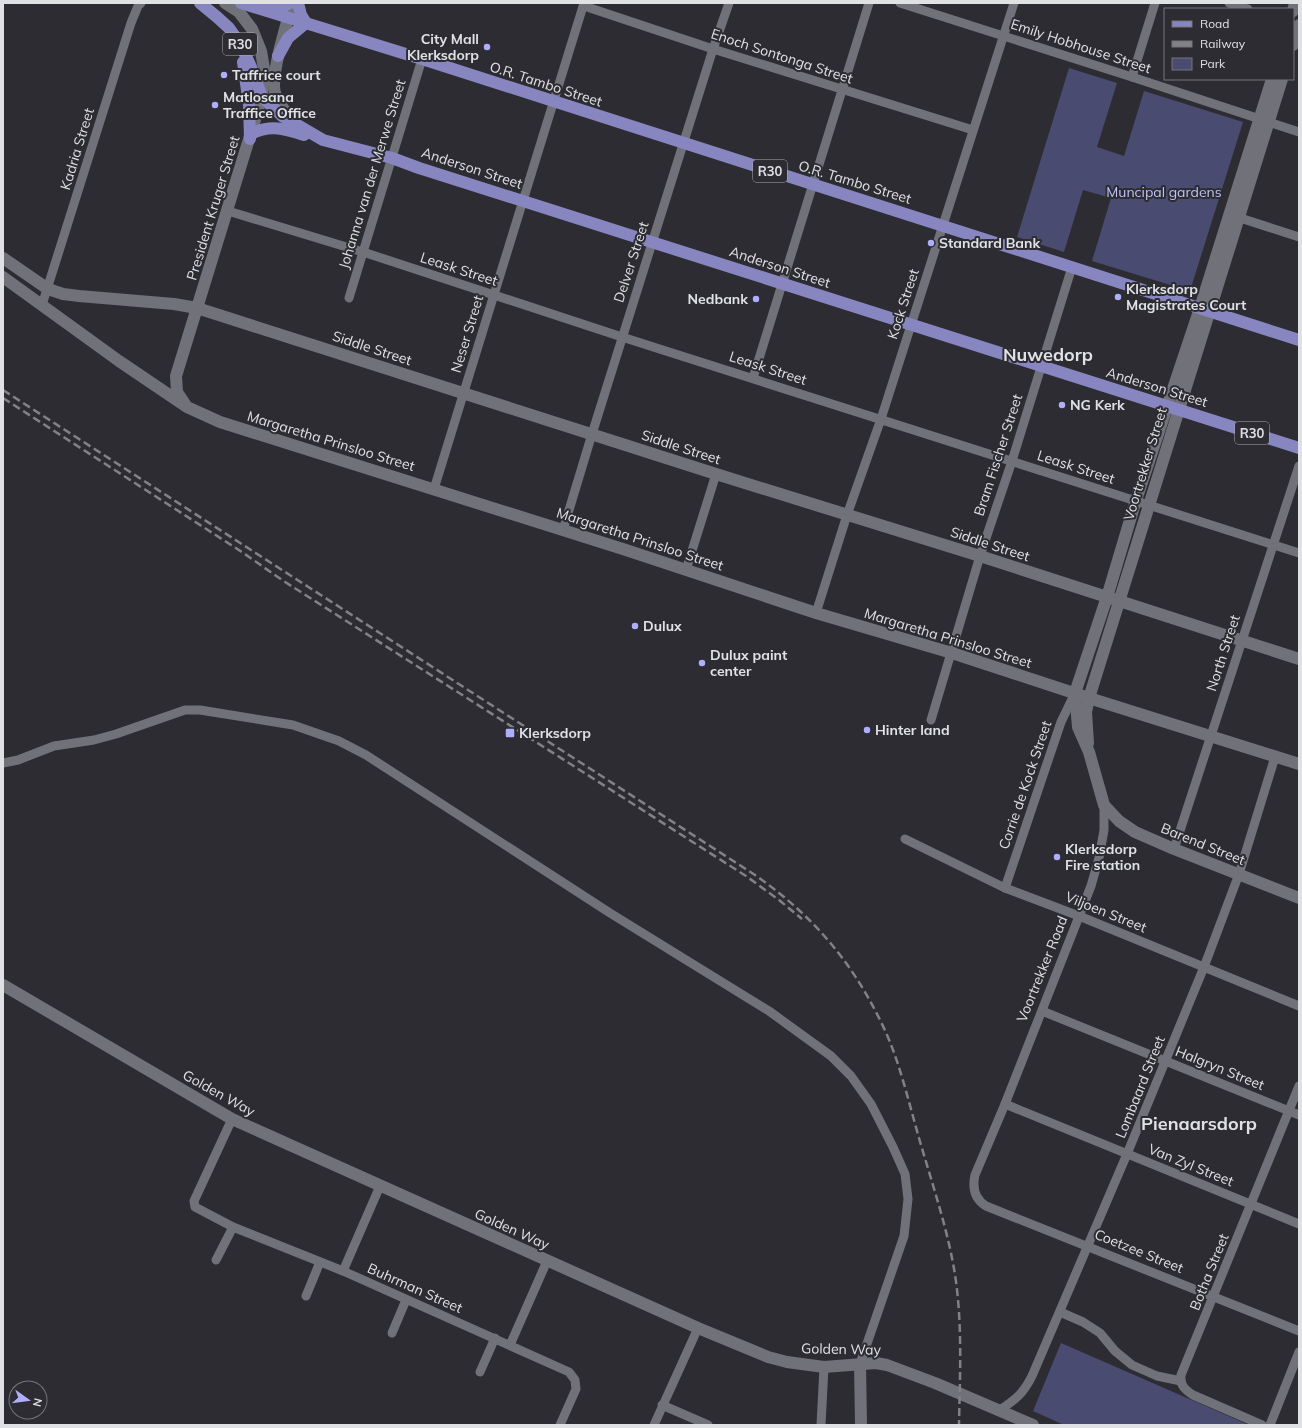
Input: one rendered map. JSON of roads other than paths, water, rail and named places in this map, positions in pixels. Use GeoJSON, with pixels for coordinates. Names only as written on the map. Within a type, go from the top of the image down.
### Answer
{"type":"FeatureCollection","features":[{"type":"Feature","properties":{"kind":"main road","name":"R30"},"geometry":{"type":"LineString","coordinates":[[200,3],[229,28],[241,45],[262,97]]}},
{"type":"Feature","properties":{"kind":"main road","name":"O.R. Tambo Street"},"geometry":{"type":"LineString","coordinates":[[241,3],[422,59],[683,144],[1299,340]]}},
{"type":"Feature","properties":{"kind":"main road"},"geometry":{"type":"LineString","coordinates":[[262,9],[277,9],[291,3]]}},
{"type":"Feature","properties":{"kind":"main road"},"geometry":{"type":"LineString","coordinates":[[278,56],[288,38],[306,23],[301,15],[298,3]]}},
{"type":"Feature","properties":{"kind":"main road"},"geometry":{"type":"LineString","coordinates":[[241,45],[249,105],[251,136]]}},
{"type":"Feature","properties":{"kind":"main road","name":"Anderson Street"},"geometry":{"type":"LineString","coordinates":[[262,97],[282,116],[323,140],[392,158],[419,168],[1299,448]]}},
{"type":"Feature","properties":{"kind":"main road"},"geometry":{"type":"LineString","coordinates":[[251,136],[257,130],[272,127],[287,129],[323,140]]}},
{"type":"Feature","properties":{"kind":"street","name":"Kadria Street"},"geometry":{"type":"LineString","coordinates":[[42,305],[127,37],[138,6],[141,3]]}},
{"type":"Feature","properties":{"kind":"street","name":"President Kruger Street"},"geometry":{"type":"LineString","coordinates":[[187,407],[177,392],[176,376],[262,97],[264,69],[261,50],[252,29],[239,12],[224,3]]}},
{"type":"Feature","properties":{"kind":"street"},"geometry":{"type":"LineString","coordinates":[[291,3],[273,80],[275,95],[283,109],[296,124]]}},
{"type":"Feature","properties":{"kind":"street","name":"Delver Street"},"geometry":{"type":"LineString","coordinates":[[563,530],[622,337],[713,49],[729,3]]}},
{"type":"Feature","properties":{"kind":"street"},"geometry":{"type":"LineString","coordinates":[[753,378],[869,3]]}},
{"type":"Feature","properties":{"kind":"street","name":"Emily Hobhouse Street"},"geometry":{"type":"LineString","coordinates":[[900,3],[1003,35],[1299,132]]}},
{"type":"Feature","properties":{"kind":"street","name":"Kock Street"},"geometry":{"type":"LineString","coordinates":[[816,613],[847,515],[881,419],[910,324],[1014,3]]}},
{"type":"Feature","properties":{"kind":"street"},"geometry":{"type":"LineString","coordinates":[[1132,77],[1156,3]]}},
{"type":"Feature","properties":{"kind":"street"},"geometry":{"type":"LineString","coordinates":[[1229,3],[1245,8]]}},
{"type":"Feature","properties":{"kind":"street","name":"Enoch Sontonga Street"},"geometry":{"type":"LineString","coordinates":[[584,4],[713,49],[973,130]]}},
{"type":"Feature","properties":{"kind":"street","name":"Neser Street"},"geometry":{"type":"LineString","coordinates":[[434,489],[584,4]]}},
{"type":"Feature","properties":{"kind":"street"},"geometry":{"type":"LineString","coordinates":[[1294,42],[1299,26]]}},
{"type":"Feature","properties":{"kind":"street","name":"Johanna van der Merwe Street"},"geometry":{"type":"LineString","coordinates":[[349,298],[422,59]]}},
{"type":"Feature","properties":{"kind":"street","name":"Voortrekker Street"},"geometry":{"type":"LineString","coordinates":[[1264,121],[1272,80]]}},
{"type":"Feature","properties":{"kind":"street","name":"Voortrekker Street"},"geometry":{"type":"LineString","coordinates":[[1089,698],[1148,505],[1173,408],[1264,121],[1282,80]]}},
{"type":"Feature","properties":{"kind":"street","name":"Leask Street"},"geometry":{"type":"LineString","coordinates":[[228,211],[363,252],[622,337],[1299,553]]}},
{"type":"Feature","properties":{"kind":"street"},"geometry":{"type":"LineString","coordinates":[[1234,216],[1299,237]]}},
{"type":"Feature","properties":{"kind":"street"},"geometry":{"type":"LineString","coordinates":[[3,258],[48,289]]}},
{"type":"Feature","properties":{"kind":"street","name":"Bram Fischer Street"},"geometry":{"type":"LineString","coordinates":[[931,720],[980,556],[1012,461],[1072,267]]}},
{"type":"Feature","properties":{"kind":"street","name":"Margaretha Prinsloo Street"},"geometry":{"type":"LineString","coordinates":[[3,277],[119,361],[187,407],[220,422],[563,530],[816,613],[952,653],[1210,737],[1299,764]]}},
{"type":"Feature","properties":{"kind":"street","name":"Siddle Street"},"geometry":{"type":"LineString","coordinates":[[48,289],[63,294],[174,304],[197,308],[716,474],[980,556],[1299,659]]}},
{"type":"Feature","properties":{"kind":"street","name":"Voortrekker Street"},"geometry":{"type":"LineString","coordinates":[[1075,693],[1136,500],[1173,408]]}},
{"type":"Feature","properties":{"kind":"street","name":"North Street"},"geometry":{"type":"LineString","coordinates":[[1174,849],[1299,466]]}},
{"type":"Feature","properties":{"kind":"street"},"geometry":{"type":"LineString","coordinates":[[686,570],[716,474]]}},
{"type":"Feature","properties":{"kind":"street","name":"Voortrekker Road"},"geometry":{"type":"LineString","coordinates":[[974,1191],[973,1184],[975,1175],[1005,1104],[1079,916],[1100,858],[1104,830],[1104,806],[1089,752],[1078,726],[1075,693]]}},
{"type":"Feature","properties":{"kind":"street","name":"Corrie de Kock Street"},"geometry":{"type":"LineString","coordinates":[[1005,888],[1061,722],[1075,693]]}},
{"type":"Feature","properties":{"kind":"street","name":"Voortrekker Road"},"geometry":{"type":"LineString","coordinates":[[1089,698],[1086,712],[1089,752]]}},
{"type":"Feature","properties":{"kind":"street"},"geometry":{"type":"LineString","coordinates":[[3,763],[18,760],[54,746],[94,740],[116,734],[185,710],[200,710],[293,726],[339,741],[366,754],[610,912],[769,1011],[831,1056],[851,1076],[871,1104],[905,1174],[908,1199],[904,1236],[860,1364],[861,1425]]}},
{"type":"Feature","properties":{"kind":"street","name":"Lombaard Street"},"geometry":{"type":"LineString","coordinates":[[1000,1410],[1026,1389],[1127,1154],[1204,967],[1239,874],[1275,757]]}},
{"type":"Feature","properties":{"kind":"street","name":"Barend Street"},"geometry":{"type":"LineString","coordinates":[[1104,806],[1119,822],[1135,832],[1174,849],[1299,898]]}},
{"type":"Feature","properties":{"kind":"street","name":"Viljoen Street"},"geometry":{"type":"LineString","coordinates":[[905,839],[1005,888],[1079,916],[1299,1006]]}},
{"type":"Feature","properties":{"kind":"street","name":"Golden Way"},"geometry":{"type":"LineString","coordinates":[[3,985],[232,1119],[698,1328],[768,1357],[787,1362],[824,1367],[876,1363],[887,1365],[935,1383],[1034,1425]]}},
{"type":"Feature","properties":{"kind":"street","name":"Halgryn Street"},"geometry":{"type":"LineString","coordinates":[[1042,1010],[1299,1115]]}},
{"type":"Feature","properties":{"kind":"street","name":"Botha Street"},"geometry":{"type":"LineString","coordinates":[[1181,1381],[1181,1375],[1299,1086]]}},
{"type":"Feature","properties":{"kind":"street","name":"Van Zyl Street"},"geometry":{"type":"LineString","coordinates":[[1005,1104],[1299,1224]]}},
{"type":"Feature","properties":{"kind":"street","name":"Buhrman Street"},"geometry":{"type":"LineString","coordinates":[[232,1119],[194,1201],[195,1208],[233,1227],[320,1262],[569,1372],[575,1380],[576,1389],[560,1425]]}},
{"type":"Feature","properties":{"kind":"street"},"geometry":{"type":"LineString","coordinates":[[343,1272],[380,1186]]}},
{"type":"Feature","properties":{"kind":"street","name":"Coetzee Street"},"geometry":{"type":"LineString","coordinates":[[974,1191],[981,1203],[986,1206],[1299,1331]]}},
{"type":"Feature","properties":{"kind":"street"},"geometry":{"type":"LineString","coordinates":[[216,1260],[233,1227]]}},
{"type":"Feature","properties":{"kind":"street"},"geometry":{"type":"LineString","coordinates":[[510,1345],[547,1261]]}},
{"type":"Feature","properties":{"kind":"street"},"geometry":{"type":"LineString","coordinates":[[306,1296],[320,1262]]}},
{"type":"Feature","properties":{"kind":"street"},"geometry":{"type":"LineString","coordinates":[[392,1333],[406,1300]]}},
{"type":"Feature","properties":{"kind":"street"},"geometry":{"type":"LineString","coordinates":[[1060,1312],[1083,1322],[1100,1333],[1115,1351],[1132,1365],[1157,1376],[1181,1381],[1182,1386],[1193,1395],[1262,1425]]}},
{"type":"Feature","properties":{"kind":"street"},"geometry":{"type":"LineString","coordinates":[[654,1425],[698,1328]]}},
{"type":"Feature","properties":{"kind":"street"},"geometry":{"type":"LineString","coordinates":[[480,1372],[495,1338]]}},
{"type":"Feature","properties":{"kind":"street"},"geometry":{"type":"LineString","coordinates":[[1270,1425],[1299,1352]]}},
{"type":"Feature","properties":{"kind":"street"},"geometry":{"type":"LineString","coordinates":[[821,1425],[824,1367]]}},
{"type":"Feature","properties":{"kind":"street"},"geometry":{"type":"LineString","coordinates":[[662,1405],[708,1425]]}},
{"type":"Feature","properties":{"kind":"railway"},"geometry":{"type":"LineString","coordinates":[[3,390],[755,875],[812,922],[857,978],[881,1022],[903,1079],[942,1216],[953,1263],[960,1323],[959,1425]]}},
{"type":"Feature","properties":{"kind":"railway"},"geometry":{"type":"LineString","coordinates":[[3,398],[242,552],[282,580],[746,876],[802,919]]}},
{"type":"Feature","properties":{"kind":"place","name":"City Mall Klerksdorp"},"geometry":{"type":"Point","coordinates":[487,47]}},
{"type":"Feature","properties":{"kind":"place","name":"Taffrice court"},"geometry":{"type":"Point","coordinates":[224,75]}},
{"type":"Feature","properties":{"kind":"place","name":"Matlosana Traffice Office"},"geometry":{"type":"Point","coordinates":[215,105]}},
{"type":"Feature","properties":{"kind":"place","name":"Standard Bank"},"geometry":{"type":"Point","coordinates":[931,243]}},
{"type":"Feature","properties":{"kind":"place","name":"Klerksdorp Magistrates Court"},"geometry":{"type":"Point","coordinates":[1118,297]}},
{"type":"Feature","properties":{"kind":"place","name":"Nedbank"},"geometry":{"type":"Point","coordinates":[756,299]}},
{"type":"Feature","properties":{"kind":"place","name":"NG Kerk"},"geometry":{"type":"Point","coordinates":[1062,405]}},
{"type":"Feature","properties":{"kind":"place","name":"Dulux"},"geometry":{"type":"Point","coordinates":[635,626]}},
{"type":"Feature","properties":{"kind":"place","name":"Dulux paint center"},"geometry":{"type":"Point","coordinates":[702,663]}},
{"type":"Feature","properties":{"kind":"place","name":"Hinter land"},"geometry":{"type":"Point","coordinates":[867,730]}},
{"type":"Feature","properties":{"kind":"place","name":"Klerksdorp"},"geometry":{"type":"Point","coordinates":[510,733]}},
{"type":"Feature","properties":{"kind":"place","name":"Klerksdorp Fire station"},"geometry":{"type":"Point","coordinates":[1057,857]}},
{"type":"Feature","properties":{"kind":"district","name":"Nuwedorp"},"geometry":{"type":"Point","coordinates":[1048,354]}},
{"type":"Feature","properties":{"kind":"district","name":"Pienaarsdorp"},"geometry":{"type":"Point","coordinates":[1199,1123]}},
{"type":"Feature","properties":{"kind":"park label","name":"Muncipal gardens"},"geometry":{"type":"Point","coordinates":[1164,192]}}]}
